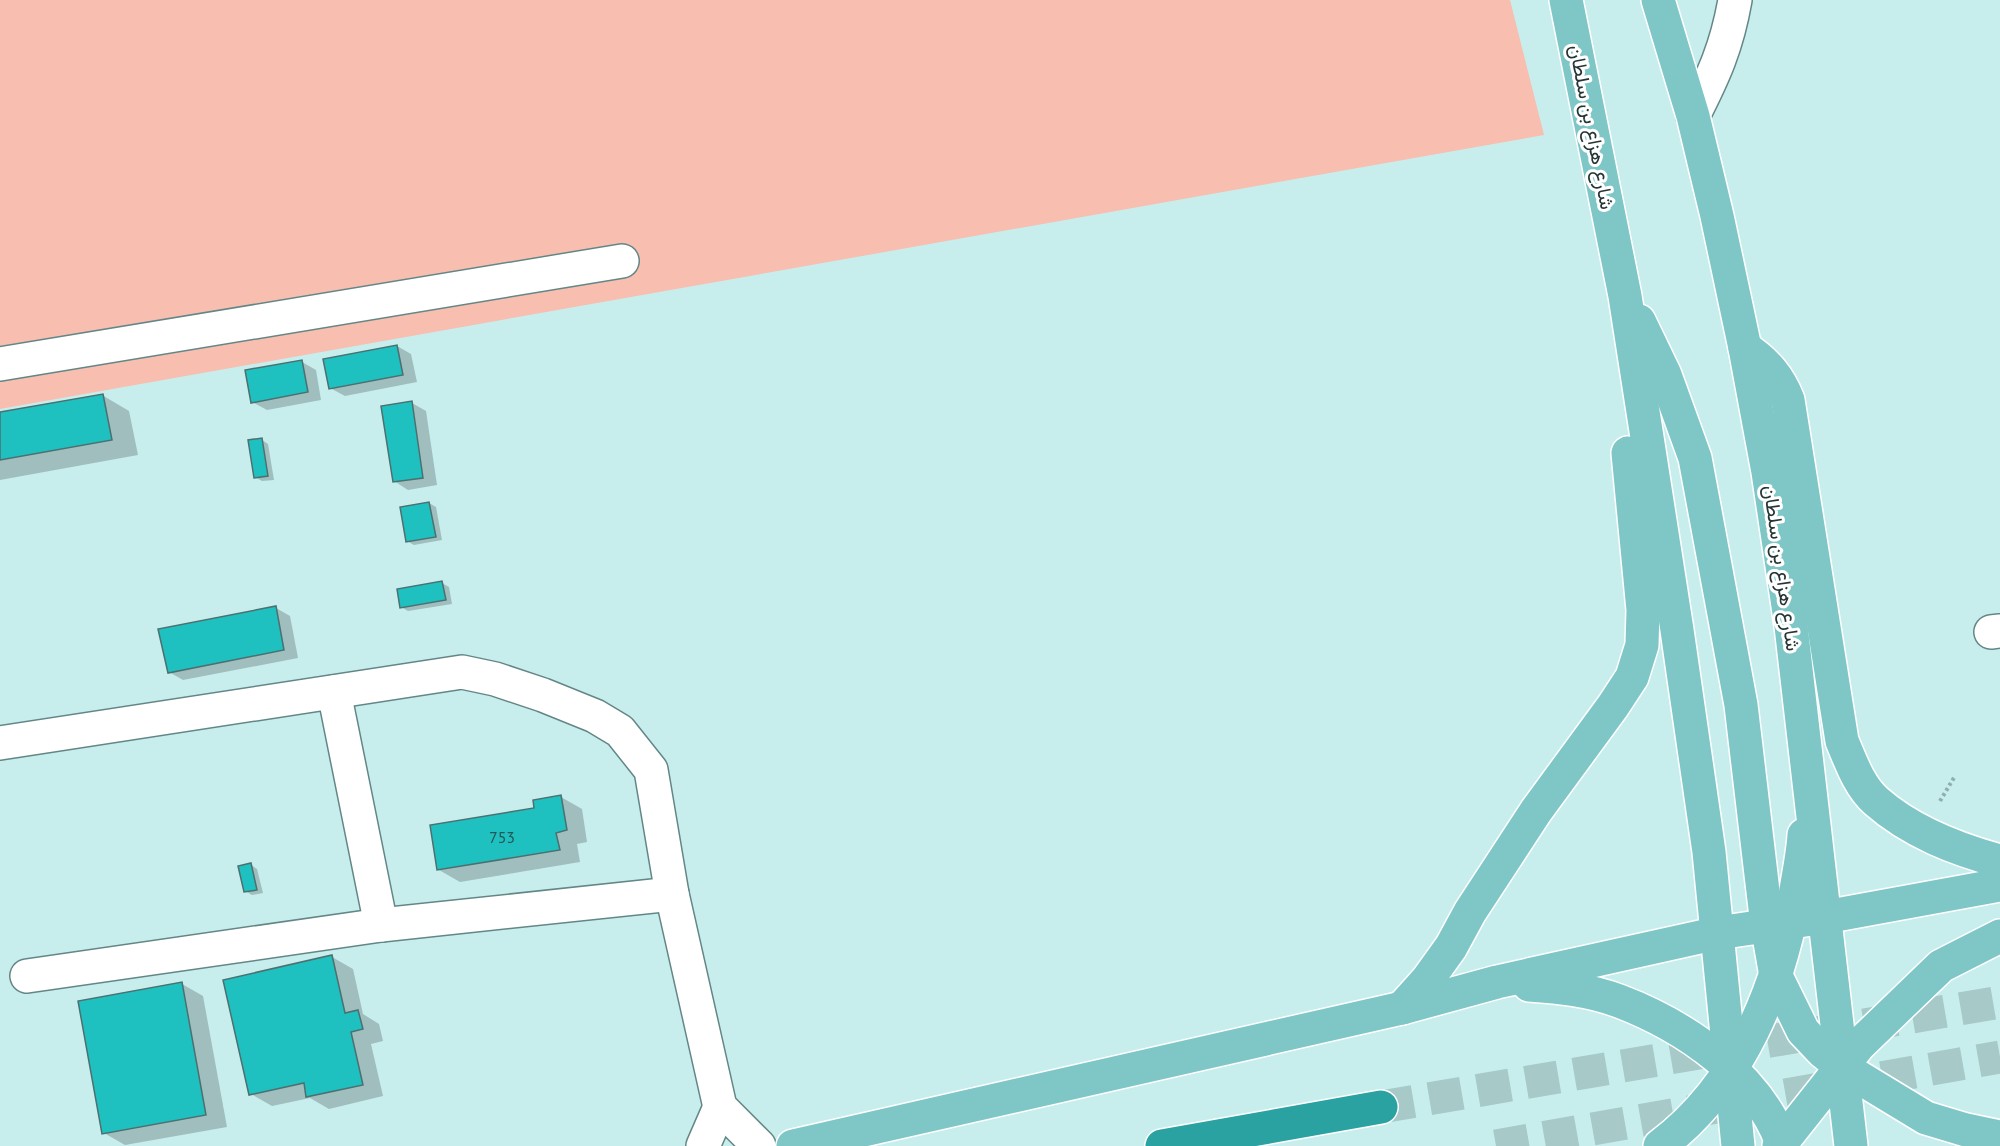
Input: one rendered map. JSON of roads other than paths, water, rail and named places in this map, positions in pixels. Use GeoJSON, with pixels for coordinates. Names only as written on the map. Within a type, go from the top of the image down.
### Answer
{"type":"FeatureCollection","features":[{"type":"Feature","properties":{"kind":"highway"},"geometry":{"type":"LineString","coordinates":[[1162,1146],[1381,1107]]}},
{"type":"Feature","properties":{"kind":"main road","name":"شارع هزاع بن سلطان"},"geometry":{"type":"LineString","coordinates":[[1566,0],[1625,296],[1709,852],[1738,1146]]}},
{"type":"Feature","properties":{"kind":"main road","name":"شارع هزاع بن سلطان"},"geometry":{"type":"LineString","coordinates":[[1658,0],[1693,116],[1717,216],[1768,472],[1786,590],[1851,1146]]}},
{"type":"Feature","properties":{"kind":"main road"},"geometry":{"type":"LineString","coordinates":[[1625,296],[1665,375],[1695,458],[1711,536],[1778,924],[1776,976],[1764,1009],[1731,1069],[1700,1111],[1660,1146]]}},
{"type":"Feature","properties":{"kind":"main road"},"geometry":{"type":"LineString","coordinates":[[1402,1008],[1428,979],[1451,946],[1470,912],[1536,811],[1632,677],[1642,645],[1643,610],[1620,383],[1625,296]]}},
{"type":"Feature","properties":{"kind":"main road"},"geometry":{"type":"LineString","coordinates":[[1745,348],[1772,370],[1788,400],[1842,741],[1855,773],[1875,800],[1921,832],[1976,855],[2000,861]]}},
{"type":"Feature","properties":{"kind":"main road"},"geometry":{"type":"LineString","coordinates":[[1778,924],[1803,842],[1805,747]]}},
{"type":"Feature","properties":{"kind":"main road"},"geometry":{"type":"LineString","coordinates":[[793,1146],[1402,1008],[1497,982],[1718,933],[1825,917],[2000,885]]}},
{"type":"Feature","properties":{"kind":"main road"},"geometry":{"type":"LineString","coordinates":[[1497,982],[1572,988],[1618,1000],[1695,1040],[1747,1084],[1761,1103],[1781,1144],[1859,1045],[1941,966],[2000,936]]}},
{"type":"Feature","properties":{"kind":"main road"},"geometry":{"type":"LineString","coordinates":[[1776,976],[1803,1031],[1822,1051],[1842,1067],[1926,1118],[2000,1137]]}},
{"type":"Feature","properties":{"kind":"lane"},"geometry":{"type":"LineString","coordinates":[[1693,116],[1714,75],[1728,36],[1735,0]]}},
{"type":"Feature","properties":{"kind":"lane"},"geometry":{"type":"LineString","coordinates":[[0,364],[622,261]]}},
{"type":"Feature","properties":{"kind":"lane"},"geometry":{"type":"LineString","coordinates":[[0,743],[462,672],[495,679],[595,716],[620,731],[651,770],[672,894],[720,1107],[759,1146]]}},
{"type":"Feature","properties":{"kind":"lane"},"geometry":{"type":"LineString","coordinates":[[334,692],[381,925]]}},
{"type":"Feature","properties":{"kind":"lane"},"geometry":{"type":"LineString","coordinates":[[27,976],[381,925],[672,894]]}},
{"type":"Feature","properties":{"kind":"lane"},"geometry":{"type":"LineString","coordinates":[[703,1146],[720,1107]]}},
{"type":"Feature","properties":{"kind":"tunnel"},"geometry":{"type":"LineString","coordinates":[[1381,1107],[2000,1002]]}},
{"type":"Feature","properties":{"kind":"tunnel"},"geometry":{"type":"LineString","coordinates":[[1496,1146],[2000,1057]]}}]}
